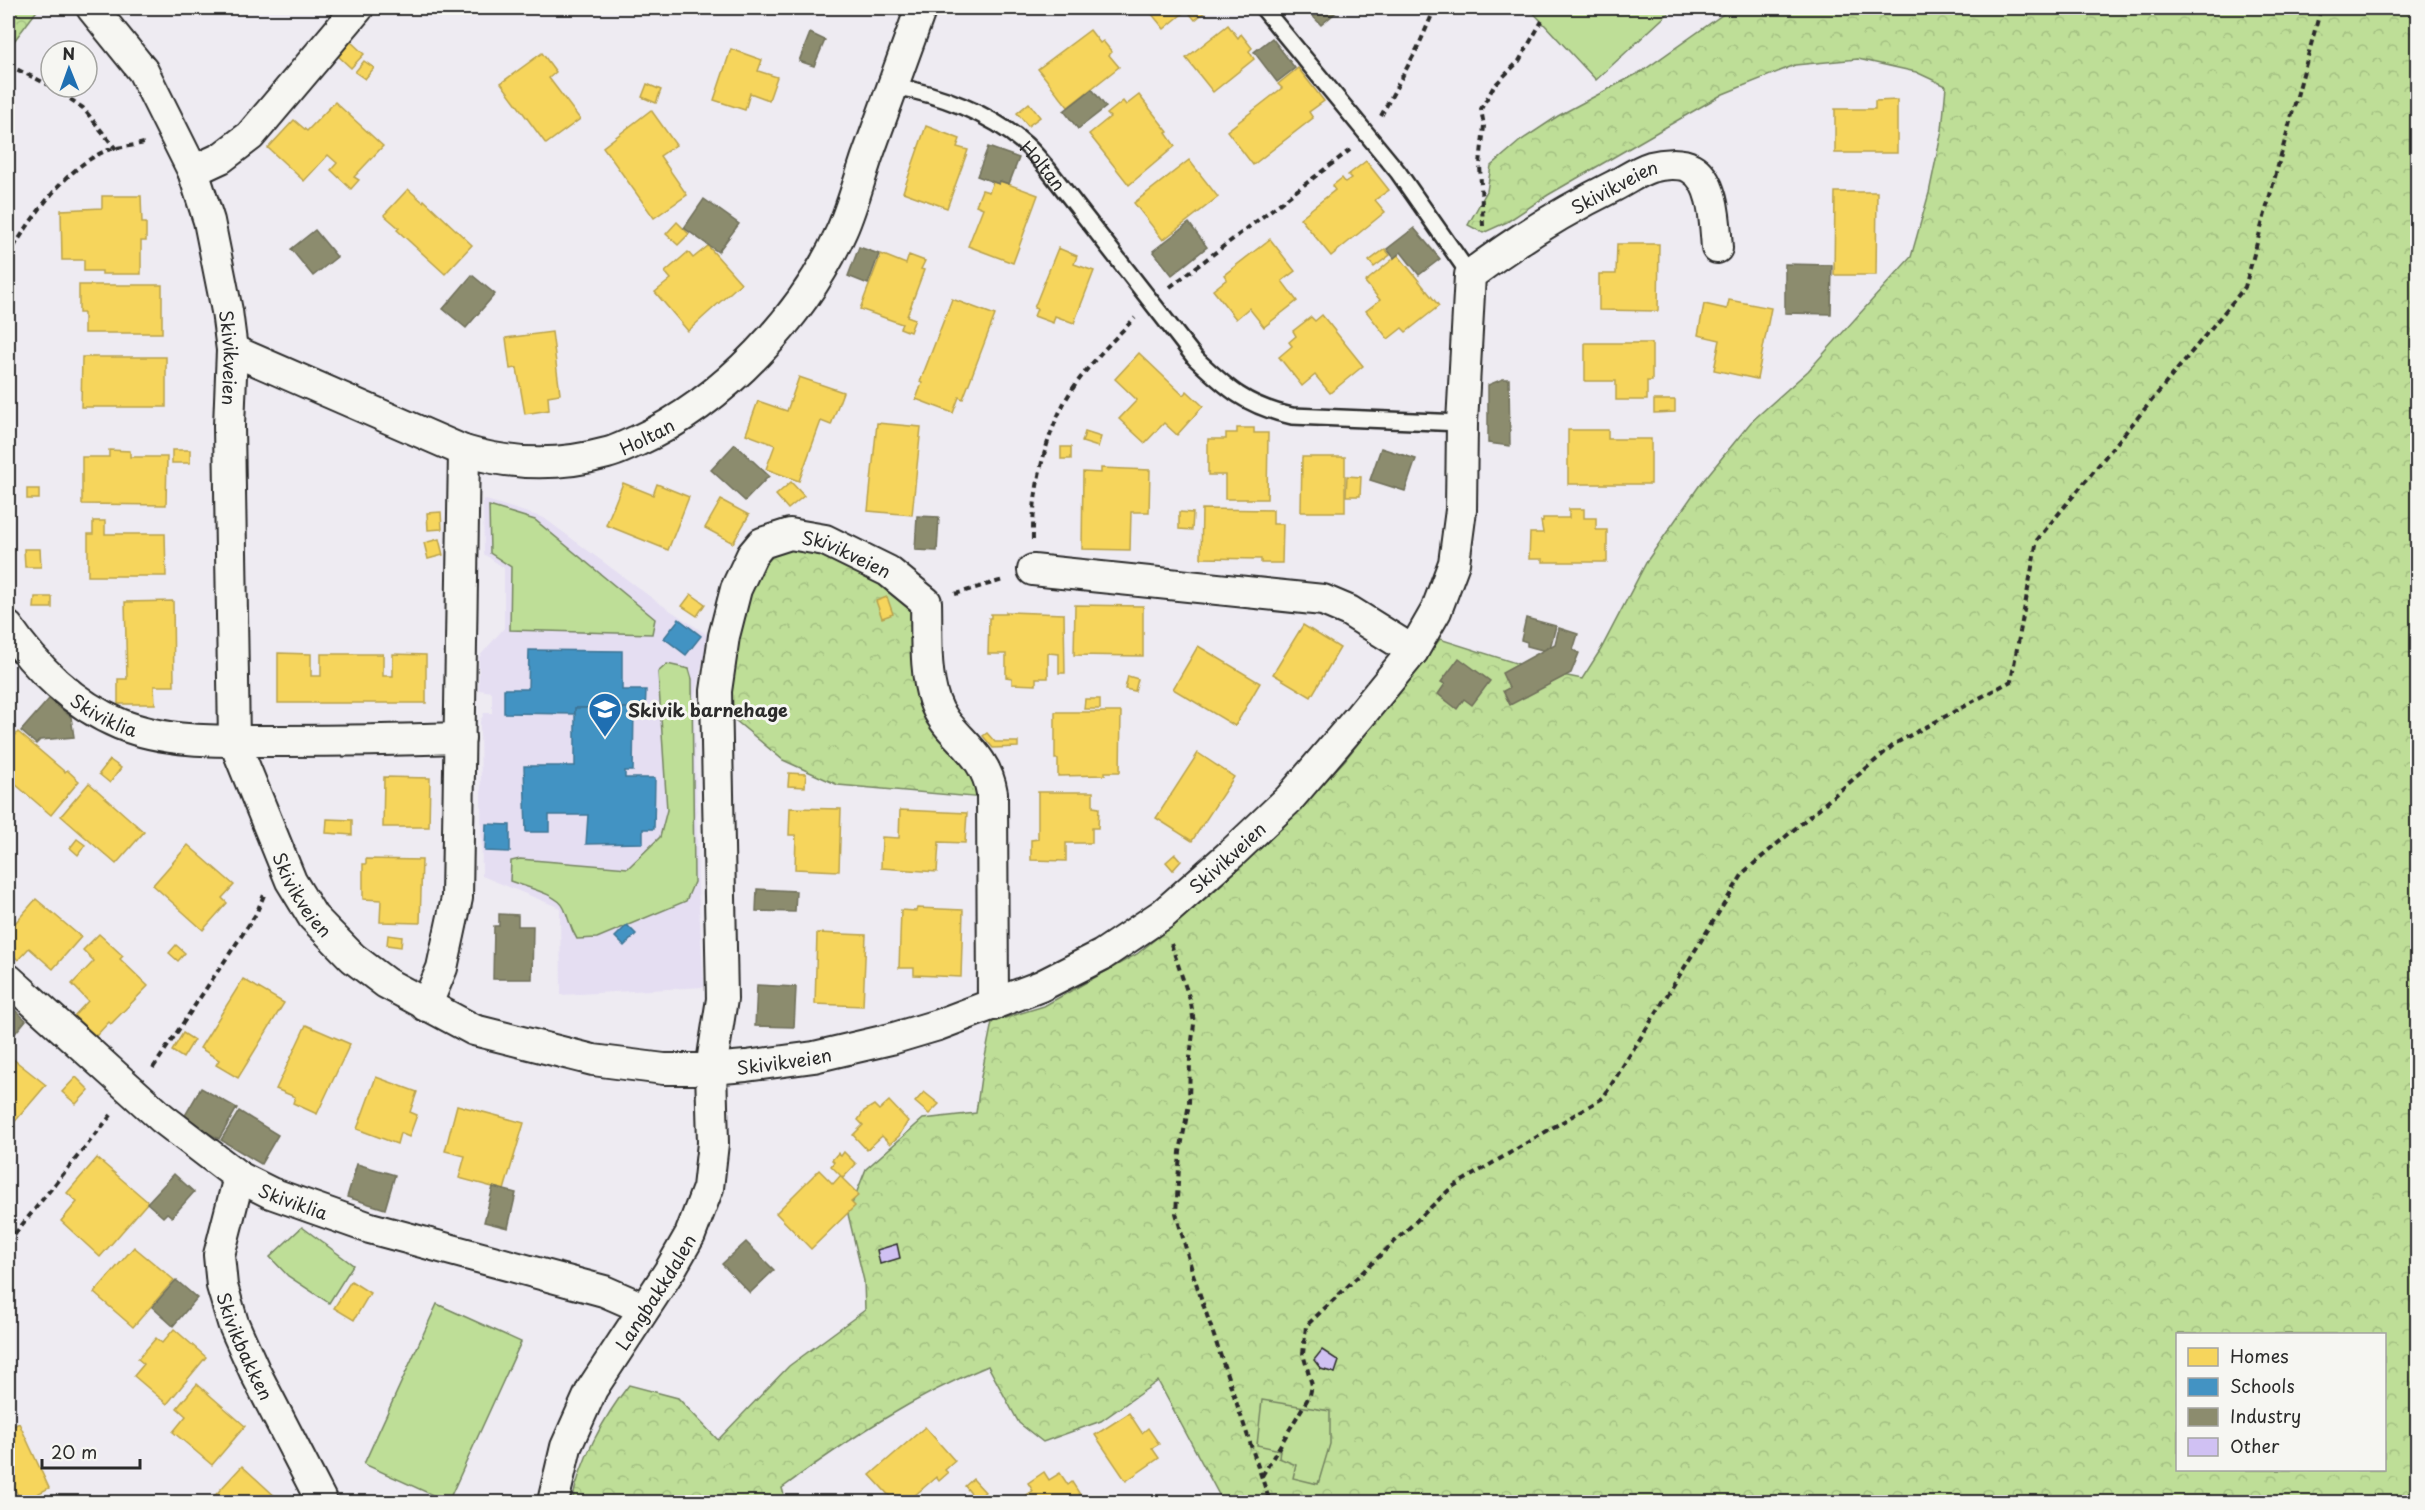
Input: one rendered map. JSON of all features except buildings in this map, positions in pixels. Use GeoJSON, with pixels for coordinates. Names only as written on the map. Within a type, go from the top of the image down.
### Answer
{"type":"FeatureCollection","features":[{"type":"Feature","properties":{"kind":"street","name":"Skivikveien"},"geometry":{"type":"LineString","coordinates":[[92,8],[143,72],[193,171],[209,221],[227,311],[232,350],[229,438],[234,741],[283,865],[313,917],[353,958],[386,982],[426,1006],[474,1030],[593,1060],[664,1069],[711,1069],[814,1057],[938,1026],[1041,986],[1102,955],[1163,914],[1289,799],[1413,651],[1436,611],[1454,563],[1461,510],[1461,423],[1477,271],[1509,245],[1580,202],[1651,167],[1677,164],[1692,168],[1702,179],[1712,198],[1717,248]]}},
{"type":"Feature","properties":{"kind":"street"},"geometry":{"type":"LineString","coordinates":[[193,171],[221,158],[250,136],[358,8]]}},
{"type":"Feature","properties":{"kind":"street","name":"Holtan"},"geometry":{"type":"LineString","coordinates":[[232,350],[464,451],[491,459],[523,463],[559,461],[609,453],[658,431],[703,401],[755,357],[806,296],[842,231],[921,8]]}},
{"type":"Feature","properties":{"kind":"street"},"geometry":{"type":"LineString","coordinates":[[426,1006],[442,968],[457,898],[464,451]]}},
{"type":"Feature","properties":{"kind":"street","name":"Skivikveien"},"geometry":{"type":"LineString","coordinates":[[711,1069],[722,999],[716,691],[724,636],[736,589],[744,570],[762,543],[790,534],[806,535],[825,540],[888,571],[926,602]]}},
{"type":"Feature","properties":{"kind":"street"},"geometry":{"type":"LineString","coordinates":[[1033,570],[1323,600],[1349,611],[1413,651]]}},
{"type":"Feature","properties":{"kind":"street"},"geometry":{"type":"LineString","coordinates":[[926,602],[930,679],[934,701],[944,718],[982,762],[989,776],[992,793],[993,1005]]}},
{"type":"Feature","properties":{"kind":"street","name":"Skiviklia"},"geometry":{"type":"LineString","coordinates":[[8,627],[21,646],[44,671],[81,702],[120,724],[155,734],[234,741]]}},
{"type":"Feature","properties":{"kind":"street"},"geometry":{"type":"LineString","coordinates":[[234,741],[460,738]]}},
{"type":"Feature","properties":{"kind":"street","name":"Skiviklia"},"geometry":{"type":"LineString","coordinates":[[8,979],[162,1118],[240,1178],[271,1193],[370,1228],[604,1291],[643,1308]]}},
{"type":"Feature","properties":{"kind":"street","name":"Langbakkdalen"},"geometry":{"type":"LineString","coordinates":[[553,1503],[566,1447],[592,1389],[670,1270],[690,1235],[708,1188],[713,1143],[711,1069]]}},
{"type":"Feature","properties":{"kind":"street","name":"Skivikbakken"},"geometry":{"type":"LineString","coordinates":[[240,1178],[219,1255],[222,1286],[233,1323],[255,1372],[322,1503]]}},
{"type":"Feature","properties":{"kind":"lane"},"geometry":{"type":"LineString","coordinates":[[1263,8],[1369,135],[1477,271]]}},
{"type":"Feature","properties":{"kind":"lane","name":"Holtan"},"geometry":{"type":"LineString","coordinates":[[893,86],[919,91],[959,106],[996,124],[1025,144],[1047,168],[1195,358],[1241,399],[1266,411],[1302,417],[1461,423]]}},
{"type":"Feature","properties":{"kind":"path"},"geometry":{"type":"LineString","coordinates":[[1369,135],[1391,100],[1435,8]]}},
{"type":"Feature","properties":{"kind":"path"},"geometry":{"type":"LineString","coordinates":[[1262,1476],[1310,1395],[1311,1385],[1303,1354],[1306,1326],[1452,1187],[1603,1098],[1744,872],[1896,743],[2011,681],[2037,540],[2245,287],[2321,8]]}},
{"type":"Feature","properties":{"kind":"path"},"geometry":{"type":"LineString","coordinates":[[1477,271],[1480,164],[1484,126],[1480,109],[1494,86],[1519,61],[1523,50],[1542,21]]}},
{"type":"Feature","properties":{"kind":"path"},"geometry":{"type":"LineString","coordinates":[[8,64],[39,80]]}},
{"type":"Feature","properties":{"kind":"path"},"geometry":{"type":"LineString","coordinates":[[70,99],[83,108],[116,149]]}},
{"type":"Feature","properties":{"kind":"path"},"geometry":{"type":"LineString","coordinates":[[8,256],[25,229],[66,178],[84,162],[108,150],[176,137]]}},
{"type":"Feature","properties":{"kind":"path"},"geometry":{"type":"LineString","coordinates":[[926,602],[1033,570]]}},
{"type":"Feature","properties":{"kind":"path"},"geometry":{"type":"LineString","coordinates":[[8,1242],[65,1169],[152,1068],[256,914],[264,893],[283,865]]}},
{"type":"Feature","properties":{"kind":"path"},"geometry":{"type":"LineString","coordinates":[[1163,914],[1191,1003],[1194,1024],[1190,1058],[1189,1104],[1180,1152],[1176,1213],[1192,1274],[1270,1503]]}},
{"type":"Feature","properties":{"kind":"shaded area"},"geometry":{"type":"Polygon","coordinates":[[[483,499],[544,518],[656,601],[709,636],[694,698],[698,888],[704,987],[561,995],[560,908],[482,876],[480,722],[484,713],[492,713],[492,692],[479,690],[479,657],[504,628],[504,568],[484,554],[483,499]]]}},
{"type":"Feature","properties":{"kind":"green space"},"geometry":{"type":"Polygon","coordinates":[[[8,8],[39,8],[8,49],[8,8]]]}},
{"type":"Feature","properties":{"kind":"green space"},"geometry":{"type":"Polygon","coordinates":[[[1529,8],[1674,8],[1596,80],[1529,8]]]}},
{"type":"Feature","properties":{"kind":"green space"},"geometry":{"type":"Polygon","coordinates":[[[1732,8],[2417,8],[2417,1502],[1223,1502],[1158,1381],[1101,1421],[1043,1442],[1019,1423],[988,1366],[907,1405],[831,1453],[782,1488],[786,1502],[572,1502],[581,1471],[594,1440],[610,1411],[629,1385],[678,1398],[718,1440],[789,1366],[865,1310],[864,1281],[848,1214],[866,1169],[923,1119],[976,1113],[992,1022],[1044,1006],[1137,954],[1211,894],[1283,827],[1345,760],[1440,639],[1538,670],[1582,679],[1601,649],[1647,561],[1699,486],[1751,422],[1808,371],[1911,257],[1929,193],[1942,130],[1946,86],[1916,72],[1858,59],[1795,65],[1723,94],[1548,195],[1507,222],[1483,233],[1468,225],[1487,191],[1491,166],[1520,141],[1558,116],[1644,70],[1732,8]]]}},
{"type":"Feature","properties":{"kind":"green space"},"geometry":{"type":"Polygon","coordinates":[[[489,506],[535,520],[655,619],[652,634],[510,630],[511,567],[490,553],[489,506]]]}},
{"type":"Feature","properties":{"kind":"green space"},"geometry":{"type":"Polygon","coordinates":[[[803,544],[881,579],[906,604],[917,623],[958,747],[984,798],[838,785],[783,760],[729,715],[733,639],[766,552],[803,544]]]}},
{"type":"Feature","properties":{"kind":"green space"},"geometry":{"type":"Polygon","coordinates":[[[667,664],[689,669],[692,679],[694,882],[686,901],[597,938],[577,939],[561,903],[532,888],[510,881],[511,861],[520,859],[628,868],[660,837],[667,810],[658,672],[667,664]]]}},
{"type":"Feature","properties":{"kind":"green space"},"geometry":{"type":"Polygon","coordinates":[[[302,1227],[353,1265],[329,1303],[288,1276],[270,1257],[302,1227]]]}},
{"type":"Feature","properties":{"kind":"green space"},"geometry":{"type":"Polygon","coordinates":[[[437,1304],[521,1342],[448,1502],[364,1464],[437,1304]]]}},
{"type":"Feature","properties":{"kind":"green space"},"geometry":{"type":"Polygon","coordinates":[[[1262,1400],[1330,1411],[1330,1444],[1318,1484],[1293,1478],[1296,1465],[1279,1458],[1280,1450],[1257,1445],[1262,1400]]]}},
{"type":"Feature","properties":{"kind":"place","name":"Skivik barnehage"},"geometry":{"type":"Point","coordinates":[605,738]}}]}
